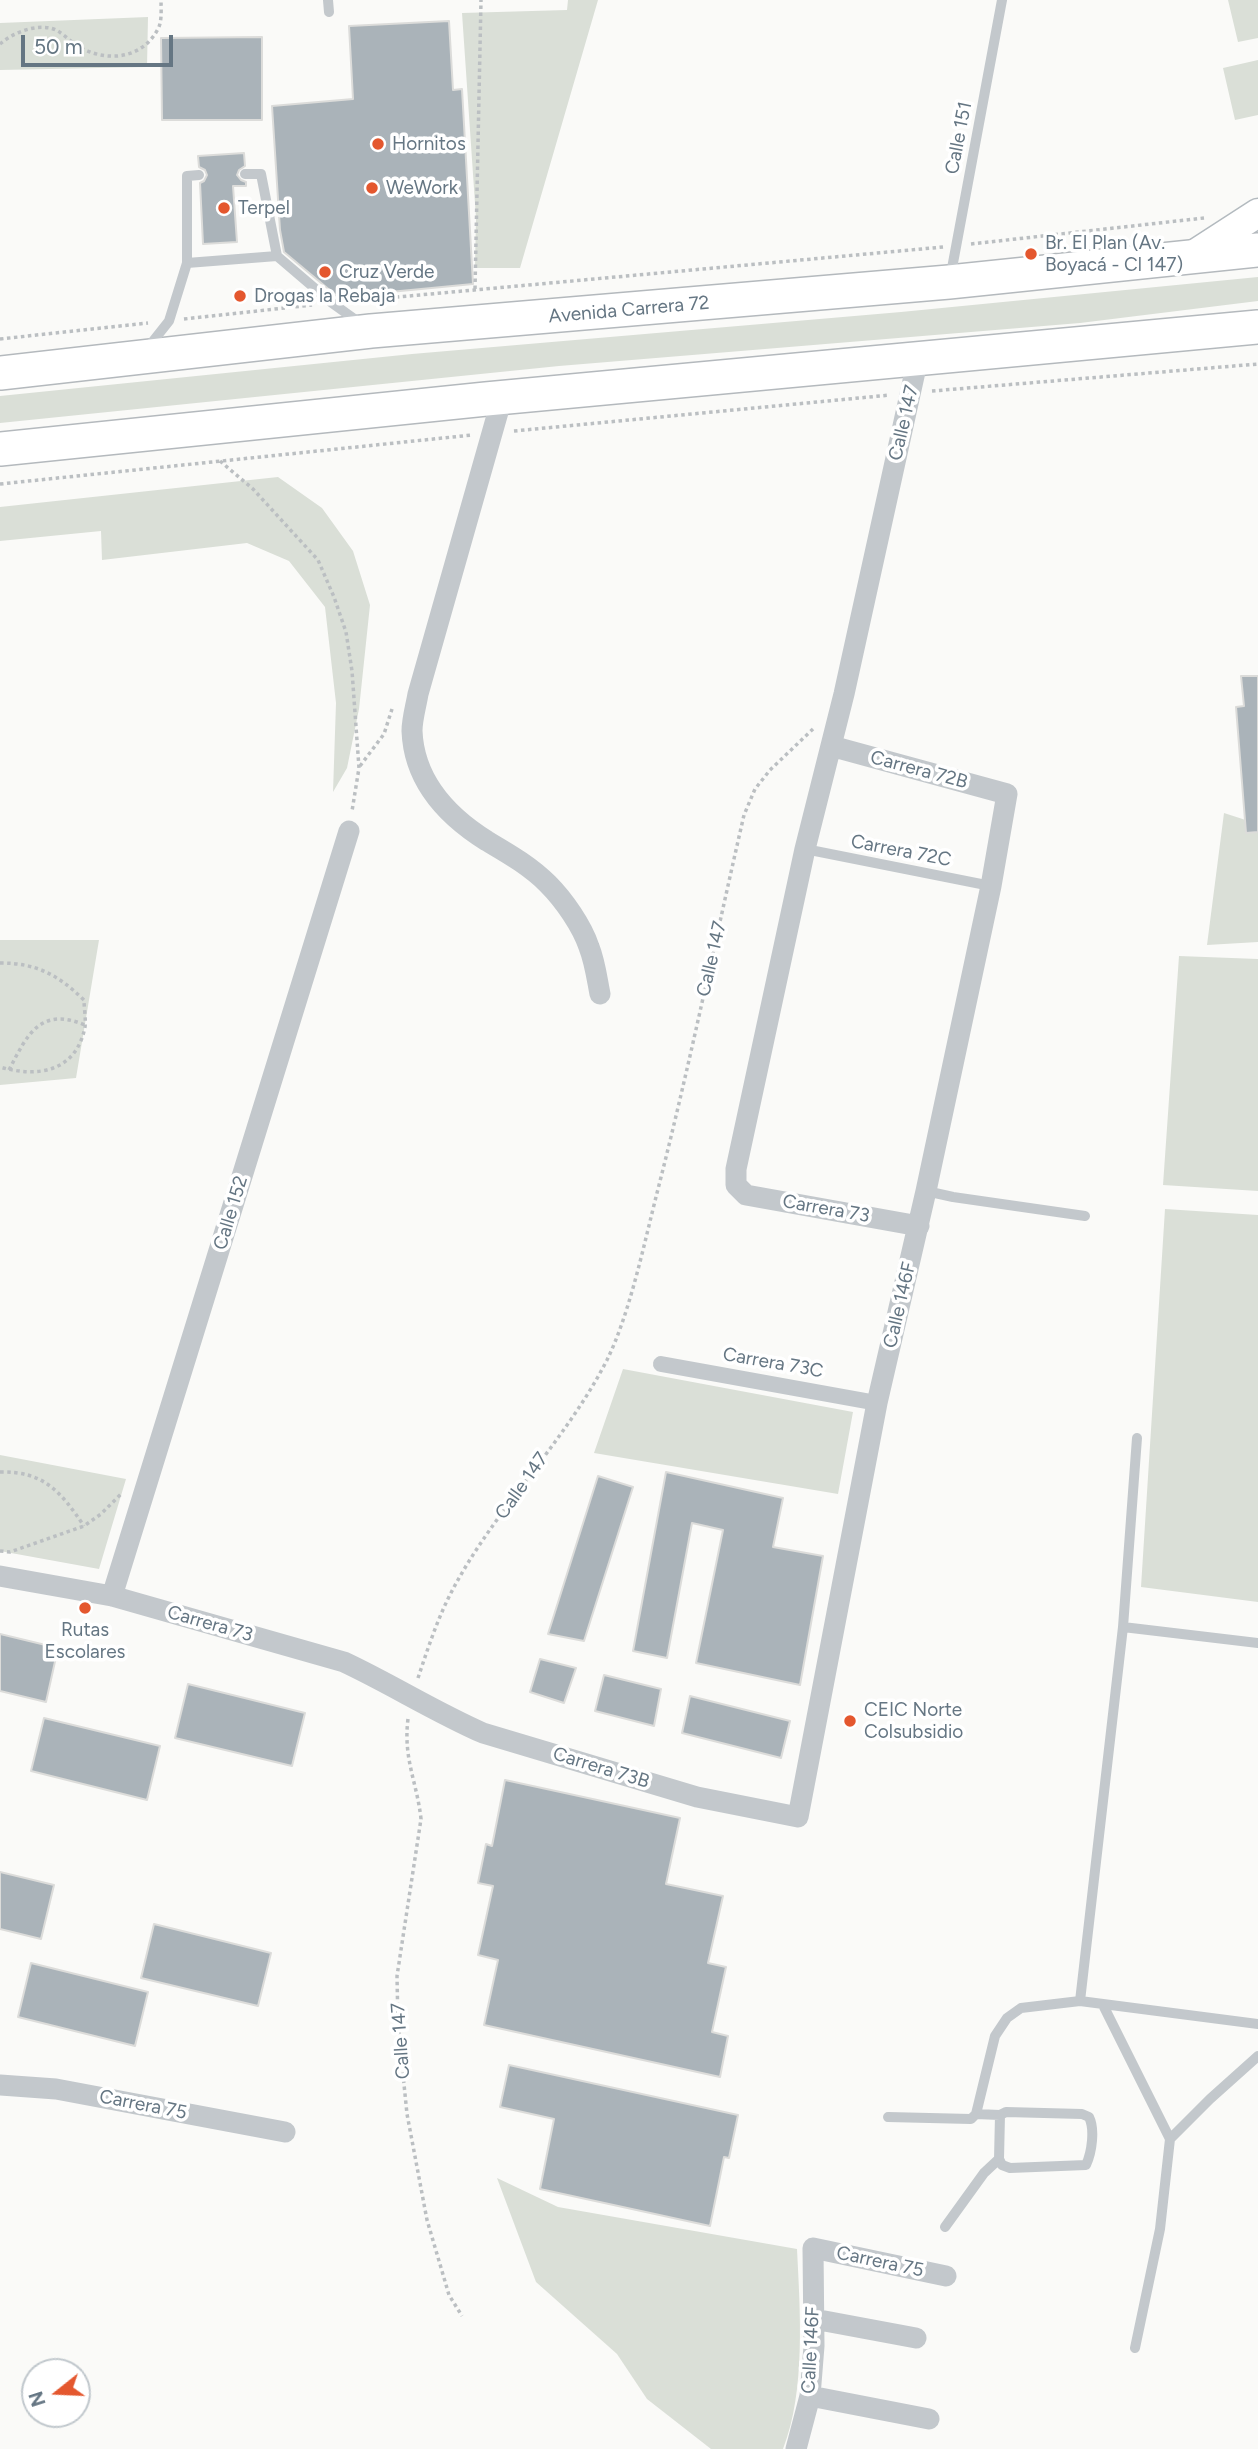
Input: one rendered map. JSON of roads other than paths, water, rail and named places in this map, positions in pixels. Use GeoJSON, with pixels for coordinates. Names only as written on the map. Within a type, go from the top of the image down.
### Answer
{"type":"FeatureCollection","features":[{"type":"Feature","properties":{"kind":"highway","name":"Avenida Carrera 72"},"geometry":{"type":"LineString","coordinates":[[0,373],[371,331],[949,282],[1258,250]]}},
{"type":"Feature","properties":{"kind":"highway"},"geometry":{"type":"LineString","coordinates":[[0,449],[502,398],[1258,327]]}},
{"type":"Feature","properties":{"kind":"main road"},"geometry":{"type":"LineString","coordinates":[[1190,257],[1258,213]]}},
{"type":"Feature","properties":{"kind":"street","name":"Calle 147"},"geometry":{"type":"LineString","coordinates":[[736,1185],[736,1169],[805,849],[831,746],[918,358]]}},
{"type":"Feature","properties":{"kind":"street"},"geometry":{"type":"LineString","coordinates":[[502,398],[418,694],[412,730],[416,758],[426,783],[450,815],[521,861],[549,885],[572,915],[589,946],[600,994]]}},
{"type":"Feature","properties":{"kind":"street","name":"Carrera 72B"},"geometry":{"type":"LineString","coordinates":[[831,746],[1007,794]]}},
{"type":"Feature","properties":{"kind":"street","name":"Calle 146F"},"geometry":{"type":"LineString","coordinates":[[798,1817],[877,1403],[919,1226],[1007,794]]}},
{"type":"Feature","properties":{"kind":"street","name":"Calle 152"},"geometry":{"type":"LineString","coordinates":[[112,1596],[349,831]]}},
{"type":"Feature","properties":{"kind":"street","name":"Carrera 73"},"geometry":{"type":"LineString","coordinates":[[736,1185],[746,1195],[919,1226]]}},
{"type":"Feature","properties":{"kind":"street","name":"Carrera 73C"},"geometry":{"type":"LineString","coordinates":[[661,1364],[877,1403]]}},
{"type":"Feature","properties":{"kind":"street","name":"Carrera 73"},"geometry":{"type":"LineString","coordinates":[[0,1576],[112,1596],[344,1662],[411,1696]]}},
{"type":"Feature","properties":{"kind":"street","name":"Carrera 73B"},"geometry":{"type":"LineString","coordinates":[[411,1696],[483,1733],[697,1797],[798,1817]]}},
{"type":"Feature","properties":{"kind":"street","name":"Carrera 75"},"geometry":{"type":"LineString","coordinates":[[0,2085],[56,2089],[285,2132]]}},
{"type":"Feature","properties":{"kind":"street","name":"Calle 146F"},"geometry":{"type":"LineString","coordinates":[[796,2449],[810,2396],[814,2319],[813,2248]]}},
{"type":"Feature","properties":{"kind":"street","name":"Carrera 75"},"geometry":{"type":"LineString","coordinates":[[813,2248],[946,2276]]}},
{"type":"Feature","properties":{"kind":"street"},"geometry":{"type":"LineString","coordinates":[[814,2319],[916,2338]]}},
{"type":"Feature","properties":{"kind":"street"},"geometry":{"type":"LineString","coordinates":[[810,2396],[929,2419]]}},
{"type":"Feature","properties":{"kind":"lane","name":"Calle 151"},"geometry":{"type":"LineString","coordinates":[[949,282],[1002,0]]}},
{"type":"Feature","properties":{"kind":"lane"},"geometry":{"type":"LineString","coordinates":[[246,174],[261,174],[277,256]]}},
{"type":"Feature","properties":{"kind":"lane"},"geometry":{"type":"LineString","coordinates":[[139,358],[169,321],[187,263],[187,176],[199,175]]}},
{"type":"Feature","properties":{"kind":"lane"},"geometry":{"type":"LineString","coordinates":[[187,263],[277,256],[290,263],[332,303],[371,331]]}},
{"type":"Feature","properties":{"kind":"lane","name":"Carrera 72C"},"geometry":{"type":"LineString","coordinates":[[805,849],[990,886]]}},
{"type":"Feature","properties":{"kind":"lane"},"geometry":{"type":"LineString","coordinates":[[926,1191],[1085,1216]]}},
{"type":"Feature","properties":{"kind":"lane"},"geometry":{"type":"LineString","coordinates":[[1080,2001],[1123,1627],[1137,1438]]}},
{"type":"Feature","properties":{"kind":"lane"},"geometry":{"type":"LineString","coordinates":[[1123,1627],[1258,1643]]}},
{"type":"Feature","properties":{"kind":"lane"},"geometry":{"type":"LineString","coordinates":[[888,2117],[971,2119],[976,2114],[995,2036],[1007,2018],[1021,2008],[1080,2001],[1258,2024]]}},
{"type":"Feature","properties":{"kind":"lane"},"geometry":{"type":"LineString","coordinates":[[1103,2005],[1170,2139],[1160,2229],[1135,2348]]}},
{"type":"Feature","properties":{"kind":"lane"},"geometry":{"type":"LineString","coordinates":[[1170,2139],[1258,2056]]}},
{"type":"Feature","properties":{"kind":"lane"},"geometry":{"type":"LineString","coordinates":[[976,2114],[1082,2114],[1089,2117],[1093,2124],[1086,2165],[1010,2168],[1002,2165],[999,2159],[1000,2115]]}},
{"type":"Feature","properties":{"kind":"lane"},"geometry":{"type":"LineString","coordinates":[[945,2227],[984,2173],[999,2159]]}},
{"type":"Feature","properties":{"kind":"place","name":"Hornitos"},"geometry":{"type":"Point","coordinates":[378,144]}},
{"type":"Feature","properties":{"kind":"place","name":"WeWork"},"geometry":{"type":"Point","coordinates":[372,188]}},
{"type":"Feature","properties":{"kind":"place","name":"Terpel"},"geometry":{"type":"Point","coordinates":[224,208]}},
{"type":"Feature","properties":{"kind":"place","name":"Br. El Plan (Av. Boyacá - Cl 147)"},"geometry":{"type":"Point","coordinates":[1031,254]}},
{"type":"Feature","properties":{"kind":"place","name":"Cruz Verde"},"geometry":{"type":"Point","coordinates":[325,272]}},
{"type":"Feature","properties":{"kind":"place","name":"Drogas la Rebaja"},"geometry":{"type":"Point","coordinates":[240,296]}},
{"type":"Feature","properties":{"kind":"place","name":"Rutas Escolares"},"geometry":{"type":"Point","coordinates":[85,1608]}},
{"type":"Feature","properties":{"kind":"place","name":"CEIC Norte Colsubsidio"},"geometry":{"type":"Point","coordinates":[850,1721]}}]}
